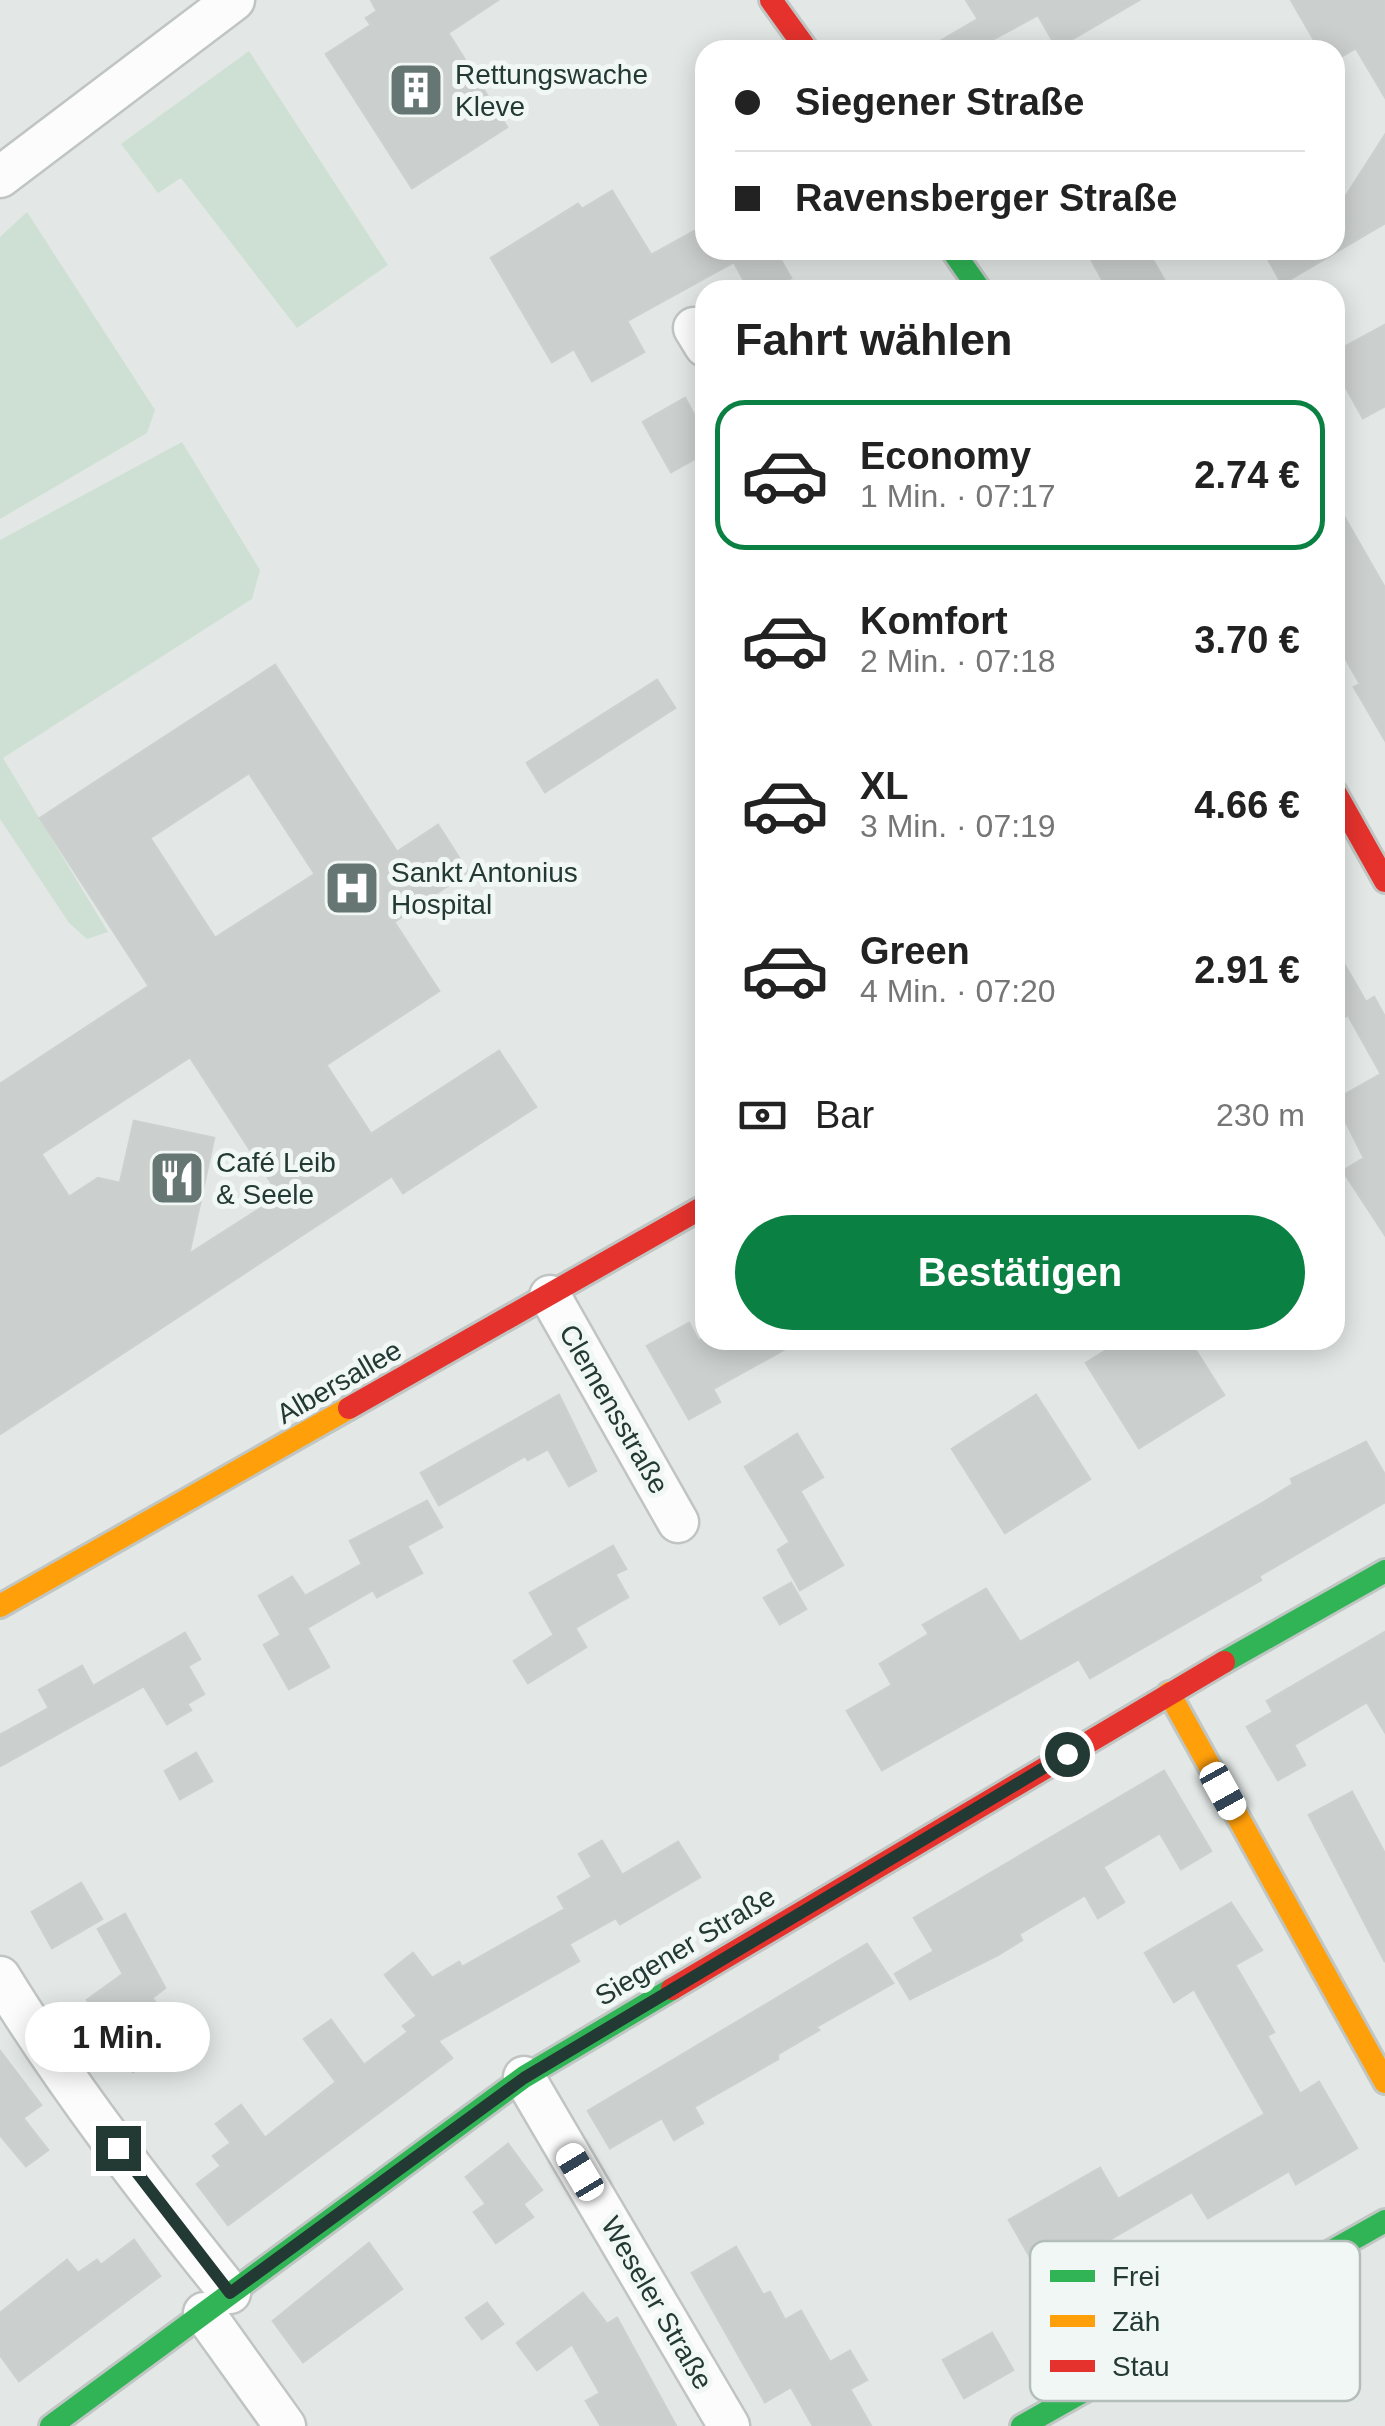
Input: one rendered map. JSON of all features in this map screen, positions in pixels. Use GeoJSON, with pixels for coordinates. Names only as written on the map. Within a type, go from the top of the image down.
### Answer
{"type":"FeatureCollection","features":[{"type":"Feature","properties":{"kind":"street"},"geometry":{"type":"LineString","coordinates":[[0,177],[234,0]]}},
{"type":"Feature","properties":{"kind":"street"},"geometry":{"type":"LineString","coordinates":[[772,0],[800,40]]}},
{"type":"Feature","properties":{"kind":"street"},"geometry":{"type":"LineString","coordinates":[[1345,810],[1385,880]]}},
{"type":"Feature","properties":{"kind":"street"},"geometry":{"type":"LineString","coordinates":[[1345,844],[1385,824]]}},
{"type":"Feature","properties":{"kind":"street","name":"Albersallee"},"geometry":{"type":"LineString","coordinates":[[0,1606],[695,1212]]}},
{"type":"Feature","properties":{"kind":"street","name":"Clemensstraße"},"geometry":{"type":"LineString","coordinates":[[550,1296],[678,1522]]}},
{"type":"Feature","properties":{"kind":"street","name":"Siegener Straße"},"geometry":{"type":"LineString","coordinates":[[52,2426],[524,2078],[1169,1693],[1385,1571]]}},
{"type":"Feature","properties":{"kind":"street"},"geometry":{"type":"LineString","coordinates":[[1169,1693],[1385,2082]]}},
{"type":"Feature","properties":{"kind":"street"},"geometry":{"type":"LineString","coordinates":[[0,1976],[217,2303],[286,2426]]}},
{"type":"Feature","properties":{"kind":"street","name":"Weseler Straße"},"geometry":{"type":"LineString","coordinates":[[524,2078],[729,2426]]}},
{"type":"Feature","properties":{"kind":"street"},"geometry":{"type":"LineString","coordinates":[[1348,2241],[1385,2220]]}},
{"type":"Feature","properties":{"kind":"street"},"geometry":{"type":"LineString","coordinates":[[1022,2426],[1066,2401]]}},
{"type":"Feature","properties":{"kind":"green space"},"geometry":{"type":"Polygon","coordinates":[[[249,51],[388,265],[297,328],[181,178],[158,193],[121,144],[249,51]]]}},
{"type":"Feature","properties":{"kind":"green space"},"geometry":{"type":"Polygon","coordinates":[[[27,212],[155,410],[147,433],[0,519],[0,237],[27,212]]]}},
{"type":"Feature","properties":{"kind":"green space"},"geometry":{"type":"Polygon","coordinates":[[[182,442],[260,570],[252,599],[3,758],[108,932],[87,939],[69,923],[0,819],[0,540],[182,442]]]}},
{"type":"Feature","properties":{"kind":"building","name":"Rettungswache Kleve"},"geometry":{"type":"Polygon","coordinates":[[[371,0],[498,0],[448,33],[507,127],[412,188],[326,54],[371,25],[366,18],[377,11],[371,0]]]}},
{"type":"Feature","properties":{"kind":"building"},"geometry":{"type":"Polygon","coordinates":[[[966,0],[1139,0],[1071,40],[1052,40],[1038,15],[992,40],[942,40],[978,19],[966,0]]]}},
{"type":"Feature","properties":{"kind":"building"},"geometry":{"type":"Polygon","coordinates":[[[1291,0],[1385,0],[1385,97],[1356,48],[1345,54],[1345,40],[1314,40],[1291,0]]]}},
{"type":"Feature","properties":{"kind":"building"},"geometry":{"type":"Polygon","coordinates":[[[1385,135],[1385,223],[1345,247],[1345,197],[1385,135]]]}},
{"type":"Feature","properties":{"kind":"building"},"geometry":{"type":"Polygon","coordinates":[[[612,191],[651,255],[695,231],[695,260],[781,260],[791,278],[744,280],[734,262],[695,280],[695,284],[627,321],[644,352],[592,381],[574,349],[552,362],[491,258],[578,204],[582,209],[612,191]]]}},
{"type":"Feature","properties":{"kind":"building"},"geometry":{"type":"Polygon","coordinates":[[[1092,260],[1153,260],[1164,280],[1102,280],[1092,260]]]}},
{"type":"Feature","properties":{"kind":"building"},"geometry":{"type":"Polygon","coordinates":[[[1269,260],[1323,260],[1289,280],[1280,280],[1269,260]]]}},
{"type":"Feature","properties":{"kind":"building"},"geometry":{"type":"Polygon","coordinates":[[[1385,325],[1385,406],[1363,418],[1345,386],[1345,347],[1385,325]]]}},
{"type":"Feature","properties":{"kind":"building"},"geometry":{"type":"Polygon","coordinates":[[[685,398],[695,416],[695,459],[671,472],[643,422],[685,398]]]}},
{"type":"Feature","properties":{"kind":"building"},"geometry":{"type":"Polygon","coordinates":[[[1345,518],[1385,588],[1385,740],[1354,687],[1360,684],[1345,658],[1345,518]]]}},
{"type":"Feature","properties":{"kind":"building"},"geometry":{"type":"Polygon","coordinates":[[[275,665],[397,852],[438,825],[468,872],[394,922],[439,991],[326,1065],[371,1134],[499,1051],[536,1107],[403,1193],[392,1176],[0,1434],[0,1084],[149,986],[40,818],[275,665]],[[249,773],[150,838],[215,938],[315,874],[249,773]],[[190,1057],[41,1154],[69,1197],[98,1178],[120,1183],[134,1121],[214,1138],[189,1254],[280,1196],[190,1057]]]}},
{"type":"Feature","properties":{"kind":"building"},"geometry":{"type":"Polygon","coordinates":[[[657,680],[675,708],[545,792],[527,763],[657,680]]]}},
{"type":"Feature","properties":{"kind":"building"},"geometry":{"type":"Polygon","coordinates":[[[1345,965],[1366,1002],[1374,997],[1385,1017],[1385,1235],[1345,1174],[1345,1170],[1364,1158],[1345,1120],[1345,1094],[1381,1074],[1348,1015],[1345,1017],[1345,965]]]}},
{"type":"Feature","properties":{"kind":"building"},"geometry":{"type":"Polygon","coordinates":[[[689,1323],[695,1334],[695,1350],[783,1350],[713,1389],[720,1402],[689,1419],[647,1346],[689,1323]]]}},
{"type":"Feature","properties":{"kind":"building"},"geometry":{"type":"Polygon","coordinates":[[[1107,1350],[1195,1350],[1224,1395],[1139,1448],[1086,1363],[1107,1350]]]}},
{"type":"Feature","properties":{"kind":"building"},"geometry":{"type":"Polygon","coordinates":[[[559,1395],[596,1471],[569,1486],[548,1449],[528,1460],[525,1456],[439,1505],[421,1473],[559,1395]]]}},
{"type":"Feature","properties":{"kind":"building"},"geometry":{"type":"Polygon","coordinates":[[[1036,1395],[1090,1479],[1005,1533],[952,1449],[1036,1395]]]}},
{"type":"Feature","properties":{"kind":"building"},"geometry":{"type":"Polygon","coordinates":[[[797,1434],[823,1477],[800,1491],[843,1565],[800,1590],[778,1550],[790,1542],[745,1467],[797,1434]]]}},
{"type":"Feature","properties":{"kind":"building"},"geometry":{"type":"Polygon","coordinates":[[[1366,1442],[1385,1475],[1385,1502],[1259,1576],[1261,1580],[1090,1678],[1079,1659],[882,1770],[847,1711],[892,1685],[880,1664],[929,1634],[923,1625],[986,1589],[1020,1642],[1264,1502],[1293,1484],[1291,1479],[1366,1442]]]}},
{"type":"Feature","properties":{"kind":"building"},"geometry":{"type":"Polygon","coordinates":[[[427,1501],[442,1527],[407,1546],[422,1573],[377,1597],[373,1590],[307,1628],[329,1667],[289,1689],[264,1645],[281,1635],[259,1596],[292,1577],[305,1596],[362,1564],[350,1541],[427,1501]]]}},
{"type":"Feature","properties":{"kind":"building"},"geometry":{"type":"Polygon","coordinates":[[[613,1546],[626,1569],[615,1574],[628,1597],[575,1628],[586,1647],[528,1683],[514,1661],[554,1635],[530,1593],[613,1546]]]}},
{"type":"Feature","properties":{"kind":"building"},"geometry":{"type":"Polygon","coordinates":[[[791,1583],[806,1609],[780,1624],[764,1598],[791,1583]]]}},
{"type":"Feature","properties":{"kind":"building"},"geometry":{"type":"Polygon","coordinates":[[[1385,1632],[1385,1732],[1367,1702],[1294,1745],[1305,1765],[1278,1780],[1247,1727],[1273,1712],[1267,1701],[1385,1632]]]}},
{"type":"Feature","properties":{"kind":"building"},"geometry":{"type":"Polygon","coordinates":[[[185,1633],[200,1659],[188,1666],[204,1694],[187,1704],[191,1710],[167,1724],[144,1686],[0,1766],[0,1735],[49,1708],[39,1690],[82,1666],[93,1686],[185,1633]]]}},
{"type":"Feature","properties":{"kind":"building"},"geometry":{"type":"Polygon","coordinates":[[[196,1753],[212,1781],[180,1799],[165,1771],[196,1753]]]}},
{"type":"Feature","properties":{"kind":"building"},"geometry":{"type":"Polygon","coordinates":[[[1164,1771],[1211,1851],[1181,1869],[1160,1833],[1103,1867],[1124,1902],[1098,1918],[1085,1895],[1019,1934],[1022,1940],[998,1955],[910,1999],[895,1974],[934,1951],[914,1918],[1164,1771]]]}},
{"type":"Feature","properties":{"kind":"building"},"geometry":{"type":"Polygon","coordinates":[[[1352,1792],[1385,1854],[1385,1962],[1309,1815],[1352,1792]]]}},
{"type":"Feature","properties":{"kind":"building"},"geometry":{"type":"Polygon","coordinates":[[[602,1841],[622,1875],[678,1842],[700,1877],[620,1924],[616,1918],[569,1944],[579,1961],[438,2041],[452,2058],[228,2225],[197,2184],[221,2166],[213,2156],[231,2143],[216,2124],[241,2105],[265,2138],[336,2082],[304,2039],[331,2020],[364,2065],[408,2032],[403,2026],[417,2016],[385,1975],[413,1953],[432,1978],[459,1962],[462,1967],[565,1909],[558,1897],[592,1877],[579,1854],[602,1841]]]}},
{"type":"Feature","properties":{"kind":"building"},"geometry":{"type":"Polygon","coordinates":[[[81,1883],[102,1919],[52,1948],[32,1912],[81,1883]]]}},
{"type":"Feature","properties":{"kind":"building"},"geometry":{"type":"Polygon","coordinates":[[[1231,1903],[1262,1950],[1235,1965],[1274,2032],[1267,2036],[1300,2094],[1319,2082],[1357,2148],[1296,2184],[1289,2171],[1208,2218],[1192,2192],[1110,2241],[1030,2241],[1030,2257],[1009,2220],[1100,2168],[1118,2199],[1265,2114],[1194,1989],[1174,2002],[1145,1953],[1231,1903]]]}},
{"type":"Feature","properties":{"kind":"building"},"geometry":{"type":"Polygon","coordinates":[[[125,1914],[165,1988],[152,1998],[165,2015],[141,2033],[157,2054],[133,2072],[112,2045],[118,2041],[87,2000],[123,1974],[98,1929],[125,1914]]]}},
{"type":"Feature","properties":{"kind":"building"},"geometry":{"type":"Polygon","coordinates":[[[867,1944],[893,1983],[816,2027],[819,2030],[778,2054],[778,2059],[694,2107],[703,2123],[674,2140],[662,2118],[610,2148],[588,2111],[867,1944]]]}},
{"type":"Feature","properties":{"kind":"building"},"geometry":{"type":"Polygon","coordinates":[[[0,2051],[41,2105],[23,2118],[48,2150],[26,2166],[0,2135],[0,2051]]]}},
{"type":"Feature","properties":{"kind":"building"},"geometry":{"type":"Polygon","coordinates":[[[508,2144],[542,2190],[523,2204],[533,2217],[496,2243],[474,2212],[486,2204],[466,2177],[508,2144]]]}},
{"type":"Feature","properties":{"kind":"building"},"geometry":{"type":"Polygon","coordinates":[[[134,2240],[160,2276],[19,2381],[0,2355],[0,2313],[67,2260],[78,2273],[97,2260],[101,2265],[134,2240]]]}},
{"type":"Feature","properties":{"kind":"building"},"geometry":{"type":"Polygon","coordinates":[[[369,2243],[402,2289],[303,2362],[273,2321],[369,2243]]]}},
{"type":"Feature","properties":{"kind":"building"},"geometry":{"type":"Polygon","coordinates":[[[736,2247],[763,2295],[770,2292],[785,2320],[801,2311],[830,2362],[850,2351],[867,2380],[850,2389],[871,2426],[813,2426],[791,2387],[765,2402],[692,2273],[736,2247]]]}},
{"type":"Feature","properties":{"kind":"building"},"geometry":{"type":"Polygon","coordinates":[[[583,2293],[607,2324],[617,2318],[676,2426],[601,2426],[586,2401],[600,2393],[572,2344],[537,2370],[517,2343],[583,2293]]]}},
{"type":"Feature","properties":{"kind":"building"},"geometry":{"type":"Polygon","coordinates":[[[487,2303],[503,2324],[482,2339],[466,2318],[487,2303]]]}},
{"type":"Feature","properties":{"kind":"building"},"geometry":{"type":"Polygon","coordinates":[[[992,2333],[1013,2370],[964,2398],[943,2360],[992,2333]]]}},
{"type":"Feature","properties":{"kind":"traffic: fast"},"geometry":{"type":"LineString","coordinates":[[959,260],[973,280]]}},
{"type":"Feature","properties":{"kind":"traffic: fast"},"geometry":{"type":"LineString","coordinates":[[1224,1662],[1385,1571]]}},
{"type":"Feature","properties":{"kind":"traffic: fast"},"geometry":{"type":"LineString","coordinates":[[51,2426],[524,2077],[672,1989]]}},
{"type":"Feature","properties":{"kind":"traffic: fast"},"geometry":{"type":"LineString","coordinates":[[1350,2241],[1385,2221]]}},
{"type":"Feature","properties":{"kind":"traffic: fast"},"geometry":{"type":"LineString","coordinates":[[1022,2426],[1066,2401]]}},
{"type":"Feature","properties":{"kind":"traffic: slow"},"geometry":{"type":"LineString","coordinates":[[0,1606],[349,1408]]}},
{"type":"Feature","properties":{"kind":"traffic: slow"},"geometry":{"type":"LineString","coordinates":[[1169,1693],[1385,2082]]}},
{"type":"Feature","properties":{"kind":"traffic: jam"},"geometry":{"type":"LineString","coordinates":[[771,0],[800,40]]}},
{"type":"Feature","properties":{"kind":"traffic: jam"},"geometry":{"type":"LineString","coordinates":[[1345,810],[1385,881]]}},
{"type":"Feature","properties":{"kind":"traffic: jam"},"geometry":{"type":"LineString","coordinates":[[349,1408],[695,1212]]}},
{"type":"Feature","properties":{"kind":"traffic: jam"},"geometry":{"type":"LineString","coordinates":[[672,1989],[1224,1662]]}},
{"type":"Feature","properties":{"kind":"place","name":"Rettungswache Kleve"},"geometry":{"type":"Point","coordinates":[416,90]}},
{"type":"Feature","properties":{"kind":"place","name":"Sankt Antonius Hospital"},"geometry":{"type":"Point","coordinates":[352,888]}},
{"type":"Feature","properties":{"kind":"place","name":"Café Leib & Seele"},"geometry":{"type":"Point","coordinates":[177,1178]}},
{"type":"Feature","properties":{"kind":"route"},"geometry":{"type":"LineString","coordinates":[[118,2148],[230,2293],[524,2078],[1067,1754]]}}]}
